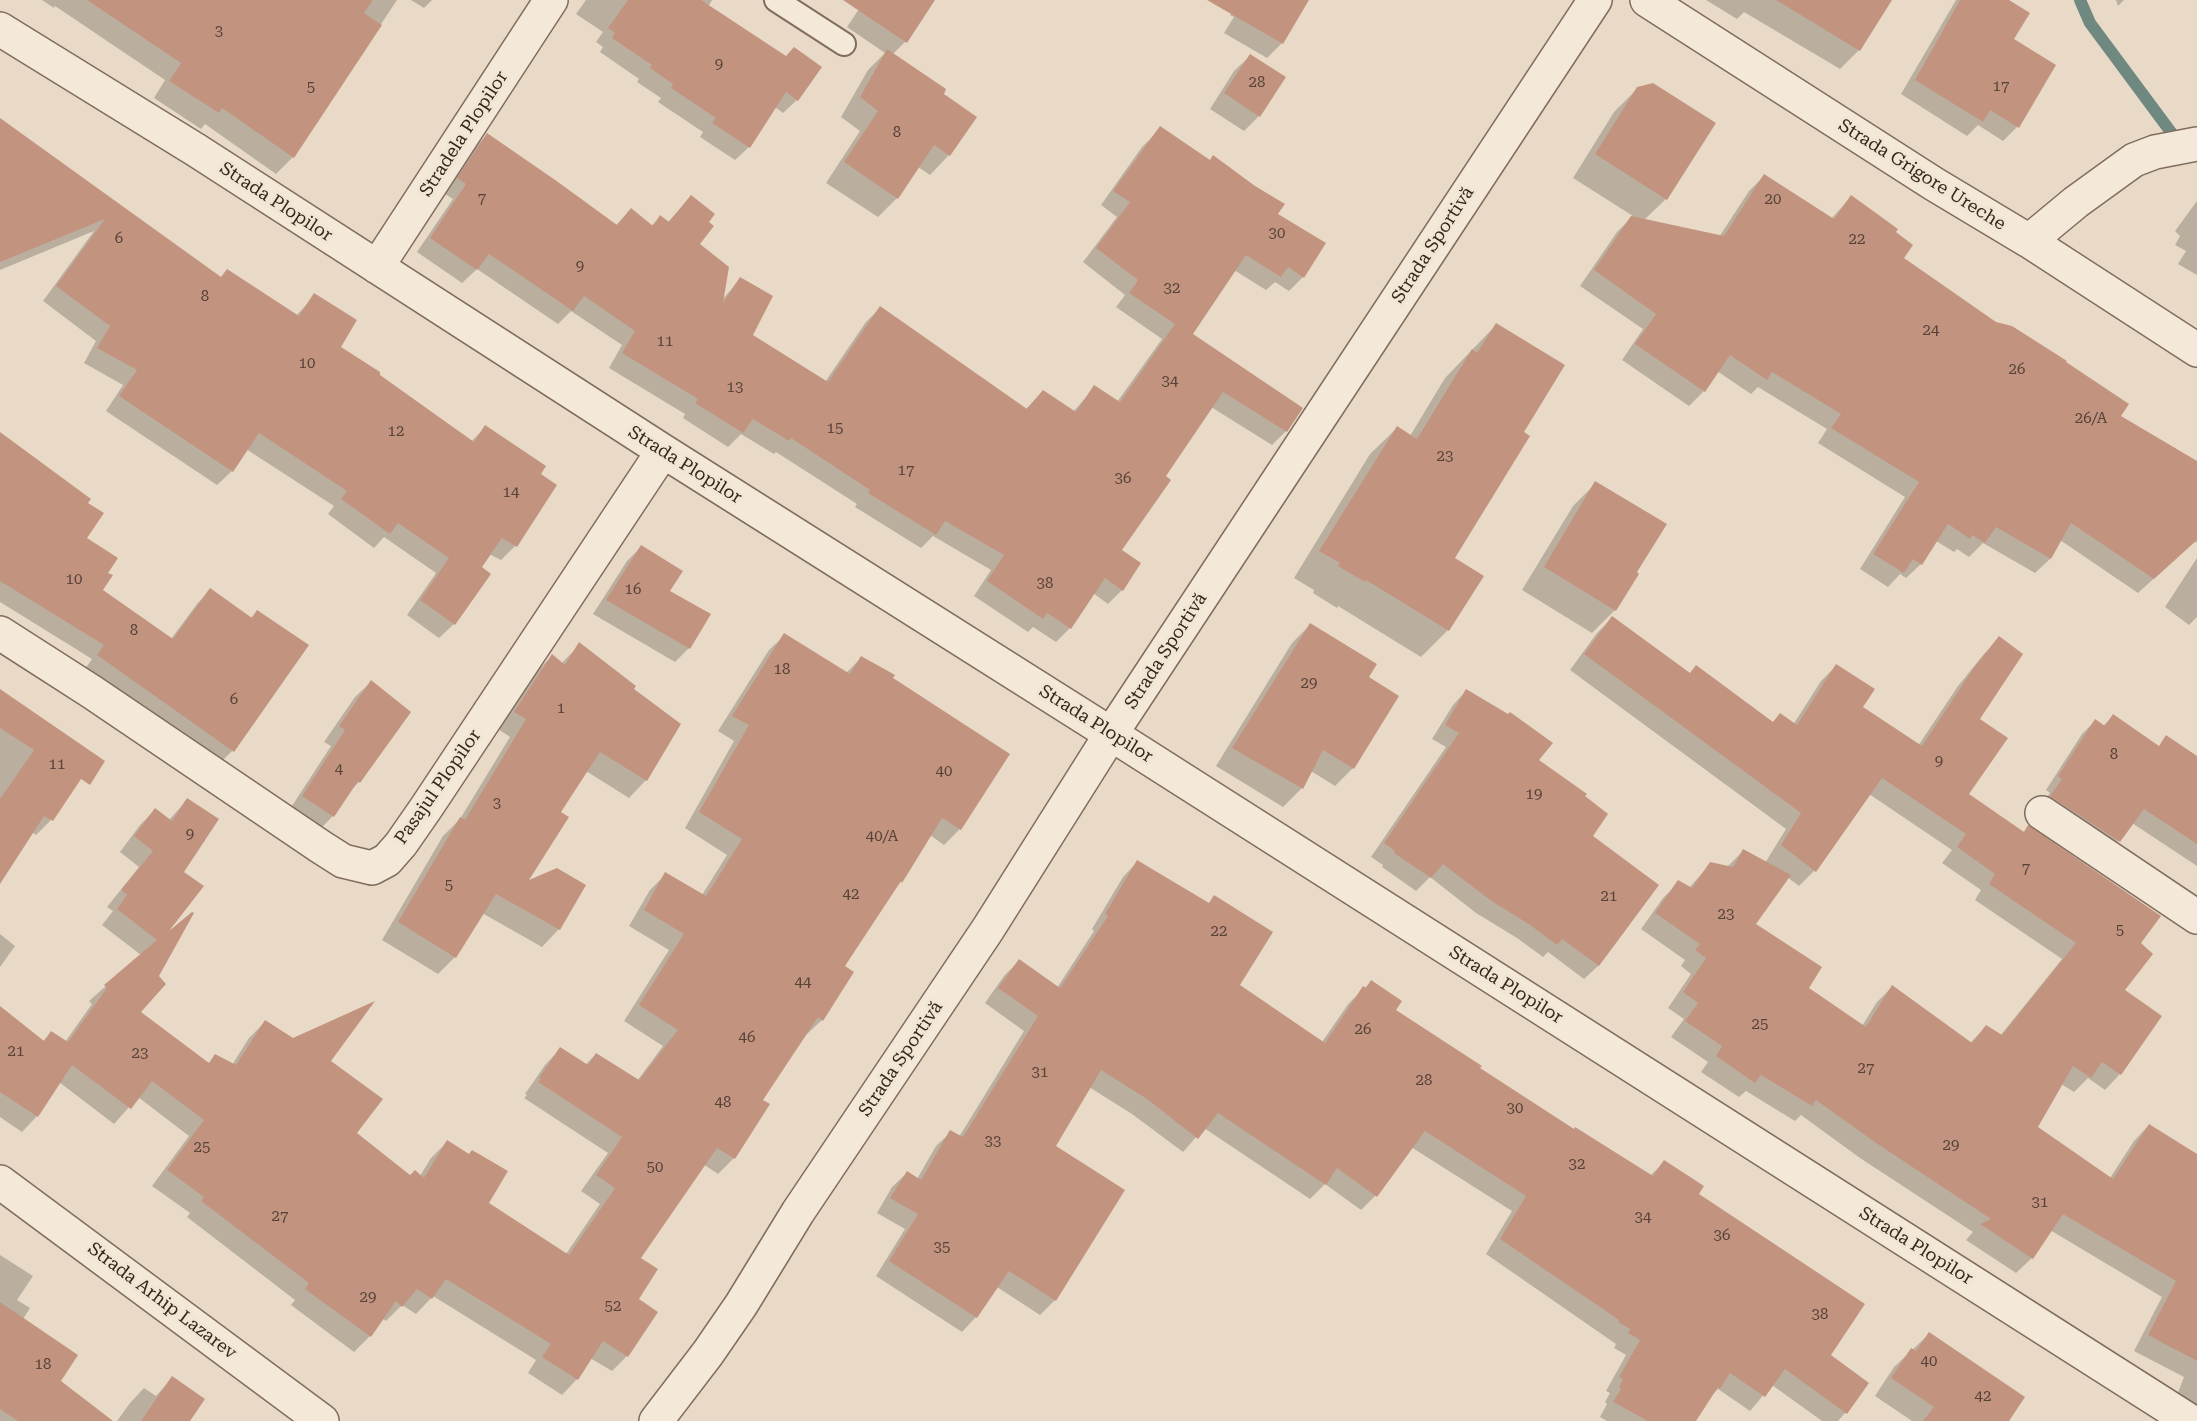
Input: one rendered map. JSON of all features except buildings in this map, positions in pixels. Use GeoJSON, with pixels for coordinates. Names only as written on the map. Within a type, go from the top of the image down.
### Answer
{"type":"FeatureCollection","features":[{"type":"Feature","properties":{"kind":"street","name":"Stradela Plopilor"},"geometry":{"type":"LineString","coordinates":[[377,267],[550,0]]}},
{"type":"Feature","properties":{"kind":"street","name":"Strada Sportivă"},"geometry":{"type":"LineString","coordinates":[[656,1421],[741,1305],[798,1212],[988,929],[1111,734],[1595,0]]}},
{"type":"Feature","properties":{"kind":"street","name":"Strada Grigore Ureche"},"geometry":{"type":"LineString","coordinates":[[1647,0],[2197,350]]}},
{"type":"Feature","properties":{"kind":"street","name":"Strada Plopilor"},"geometry":{"type":"LineString","coordinates":[[0,29],[196,150],[663,451],[2190,1421]]}},
{"type":"Feature","properties":{"kind":"street"},"geometry":{"type":"LineString","coordinates":[[2029,241],[2076,202],[2134,160],[2155,152],[2197,144]]}},
{"type":"Feature","properties":{"kind":"street","name":"Pasajul Plopilor"},"geometry":{"type":"LineString","coordinates":[[0,633],[335,856],[343,861],[372,868],[387,860],[401,844],[663,451]]}},
{"type":"Feature","properties":{"kind":"street"},"geometry":{"type":"LineString","coordinates":[[2042,813],[2197,917]]}},
{"type":"Feature","properties":{"kind":"street","name":"Strada Arhip Lazarev"},"geometry":{"type":"LineString","coordinates":[[0,1182],[322,1421]]}},
{"type":"Feature","properties":{"kind":"lane"},"geometry":{"type":"LineString","coordinates":[[776,0],[844,44]]}},
{"type":"Feature","properties":{"kind":"waterway"},"geometry":{"type":"LineString","coordinates":[[2080,0],[2090,23],[2179,143]]}}]}
